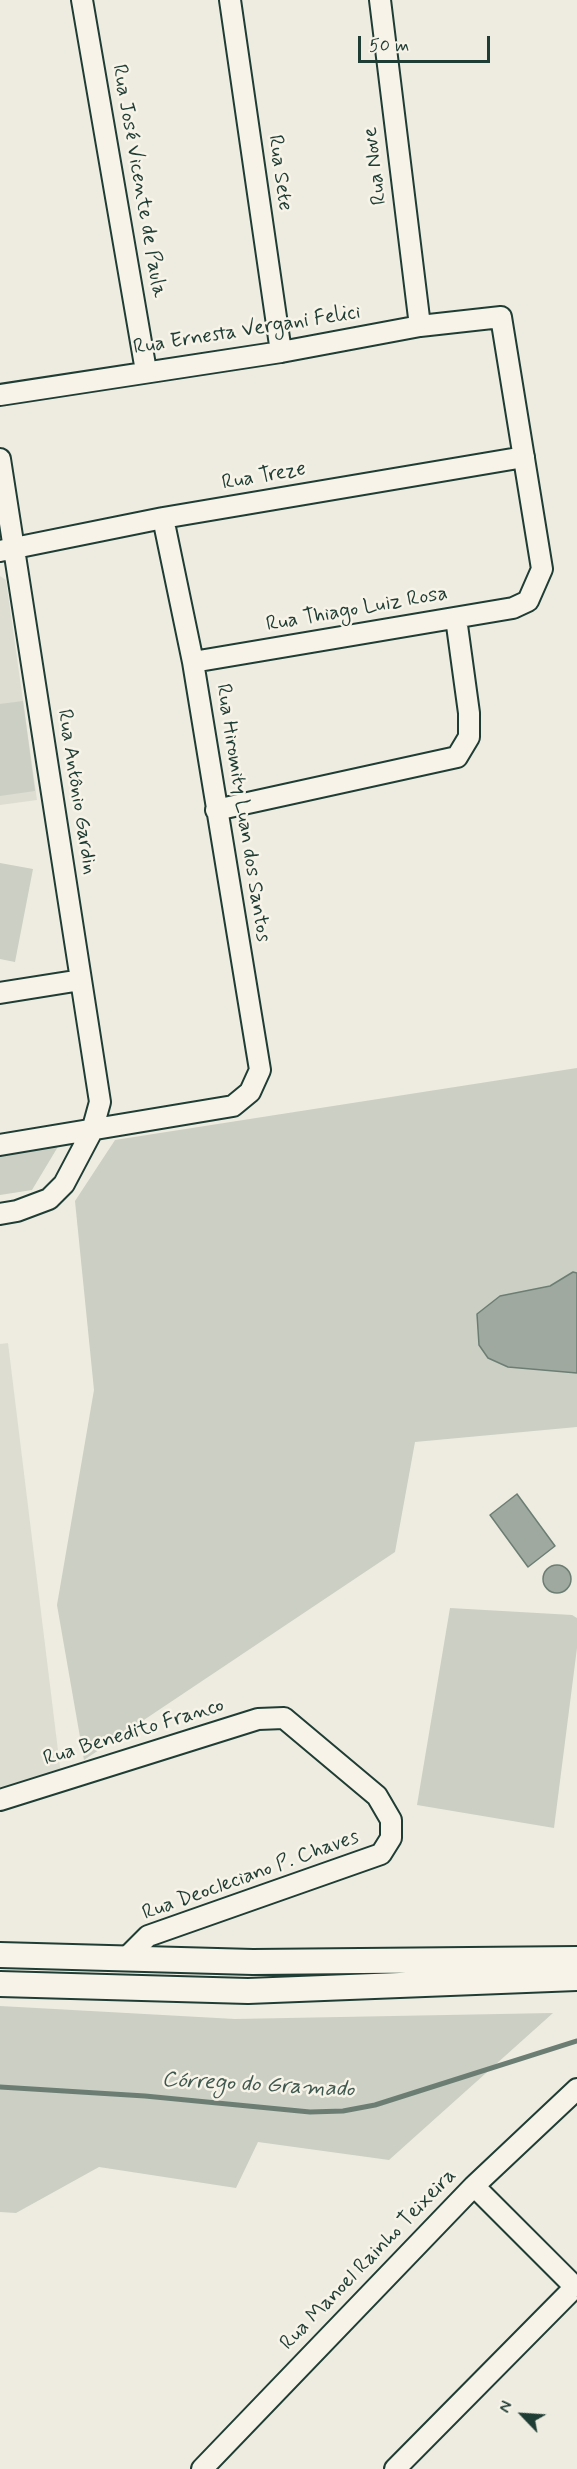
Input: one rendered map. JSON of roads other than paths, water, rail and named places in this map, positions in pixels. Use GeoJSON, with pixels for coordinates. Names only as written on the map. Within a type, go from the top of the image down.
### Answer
{"type":"FeatureCollection","features":[{"type":"Feature","properties":{"kind":"main road"},"geometry":{"type":"LineString","coordinates":[[0,1955],[253,1962],[577,1959]]}},
{"type":"Feature","properties":{"kind":"main road"},"geometry":{"type":"LineString","coordinates":[[0,1984],[248,1991],[577,1978]]}},
{"type":"Feature","properties":{"kind":"street","name":"Rua José Vicente de Paula"},"geometry":{"type":"LineString","coordinates":[[82,0],[146,371]]}},
{"type":"Feature","properties":{"kind":"street","name":"Rua Sete"},"geometry":{"type":"LineString","coordinates":[[230,0],[281,352]]}},
{"type":"Feature","properties":{"kind":"street","name":"Rua Nove"},"geometry":{"type":"LineString","coordinates":[[380,0],[420,327]]}},
{"type":"Feature","properties":{"kind":"street","name":"Rua Ernesta Vergani Felici"},"geometry":{"type":"LineString","coordinates":[[0,394],[281,352],[420,327],[501,317],[524,457]]}},
{"type":"Feature","properties":{"kind":"street","name":"Rua Treze"},"geometry":{"type":"LineString","coordinates":[[7,550],[163,518],[524,457]]}},
{"type":"Feature","properties":{"kind":"street","name":"Rua Thiago Luiz Rosa"},"geometry":{"type":"LineString","coordinates":[[193,662],[513,608],[528,601],[542,569],[524,457]]}},
{"type":"Feature","properties":{"kind":"street","name":"Rua Antônio Gardin"},"geometry":{"type":"LineString","coordinates":[[0,459],[7,550],[100,1102],[92,1131],[64,1184],[49,1199],[17,1212],[0,1214]]}},
{"type":"Feature","properties":{"kind":"street","name":"Rua Hiromity Luan dos Santos"},"geometry":{"type":"LineString","coordinates":[[92,1131],[232,1106],[250,1092],[260,1070],[193,662],[163,518]]}},
{"type":"Feature","properties":{"kind":"street"},"geometry":{"type":"LineString","coordinates":[[216,810],[457,757],[469,737],[469,713],[456,618]]}},
{"type":"Feature","properties":{"kind":"street"},"geometry":{"type":"LineString","coordinates":[[0,993],[81,980]]}},
{"type":"Feature","properties":{"kind":"street"},"geometry":{"type":"LineString","coordinates":[[0,1145],[92,1131]]}},
{"type":"Feature","properties":{"kind":"street","name":"Rua Benedito Franco"},"geometry":{"type":"LineString","coordinates":[[0,1800],[258,1719],[284,1718],[377,1796],[391,1820],[391,1838]]}},
{"type":"Feature","properties":{"kind":"street","name":"Rua Deocleciano P. Chaves"},"geometry":{"type":"LineString","coordinates":[[126,1958],[148,1936],[381,1854],[391,1838]]}},
{"type":"Feature","properties":{"kind":"street","name":"Rua Manoel Rainho Teixeira"},"geometry":{"type":"LineString","coordinates":[[202,2469],[474,2186],[577,2090]]}},
{"type":"Feature","properties":{"kind":"street"},"geometry":{"type":"LineString","coordinates":[[395,2469],[576,2286],[474,2186]]}},
{"type":"Feature","properties":{"kind":"waterway","name":"Córrego do Gramado"},"geometry":{"type":"LineString","coordinates":[[0,2087],[145,2096],[310,2112],[343,2111],[375,2105],[577,2041]]}}]}
